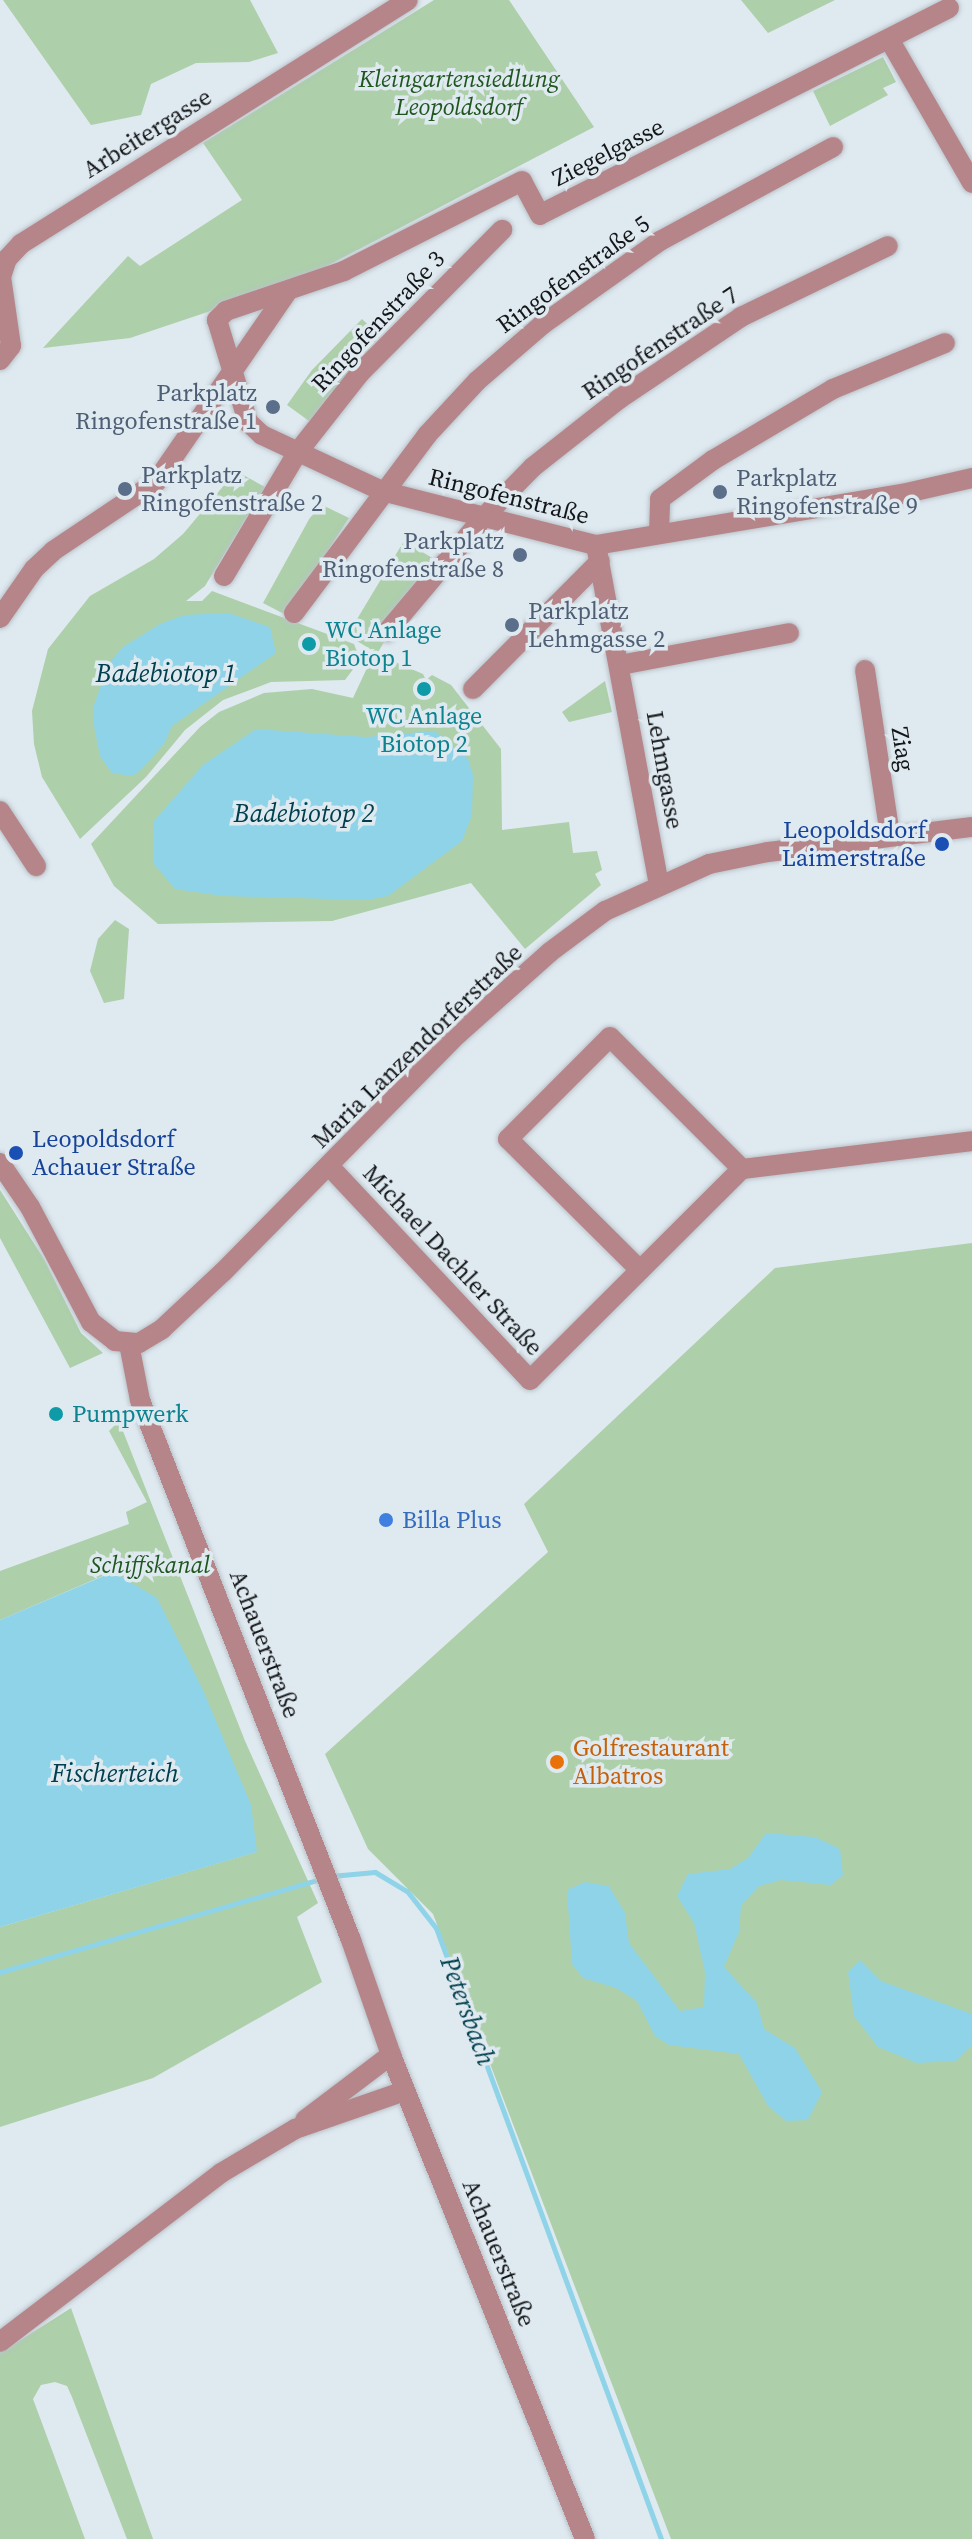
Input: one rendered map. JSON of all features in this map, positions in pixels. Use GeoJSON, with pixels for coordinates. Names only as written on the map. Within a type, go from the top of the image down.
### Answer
{"type":"FeatureCollection","features":[{"type":"Feature","properties":{"kind":"street","name":"Arbeitergasse"},"geometry":{"type":"LineString","coordinates":[[0,360],[11,346],[1,277],[21,244],[408,0]]}},
{"type":"Feature","properties":{"kind":"street","name":"Ziegelgasse"},"geometry":{"type":"LineString","coordinates":[[217,320],[226,311],[344,271],[522,181],[540,215],[949,8]]}},
{"type":"Feature","properties":{"kind":"street"},"geometry":{"type":"LineString","coordinates":[[889,39],[972,183]]}},
{"type":"Feature","properties":{"kind":"street","name":"Ringofenstraße 5"},"geometry":{"type":"LineString","coordinates":[[294,613],[382,491],[477,381],[543,324],[660,241],[833,147]]}},
{"type":"Feature","properties":{"kind":"street","name":"Ringofenstraße 3"},"geometry":{"type":"LineString","coordinates":[[224,576],[297,453],[390,340],[502,230]]}},
{"type":"Feature","properties":{"kind":"street","name":"Ringofenstraße 7"},"geometry":{"type":"LineString","coordinates":[[387,632],[483,518],[533,467],[686,352],[768,303],[888,246]]}},
{"type":"Feature","properties":{"kind":"street"},"geometry":{"type":"LineString","coordinates":[[0,618],[53,551],[156,482],[183,449],[232,366],[287,292]]}},
{"type":"Feature","properties":{"kind":"street","name":"Ringofenstraße"},"geometry":{"type":"LineString","coordinates":[[217,320],[248,422],[297,453],[382,491],[598,553],[659,533],[902,494],[972,478]]}},
{"type":"Feature","properties":{"kind":"street"},"geometry":{"type":"LineString","coordinates":[[659,533],[660,499],[713,460],[833,389],[945,343]]}},
{"type":"Feature","properties":{"kind":"street"},"geometry":{"type":"LineString","coordinates":[[473,689],[598,553]]}},
{"type":"Feature","properties":{"kind":"street","name":"Lehmgasse"},"geometry":{"type":"LineString","coordinates":[[598,553],[659,884]]}},
{"type":"Feature","properties":{"kind":"street"},"geometry":{"type":"LineString","coordinates":[[620,665],[789,633]]}},
{"type":"Feature","properties":{"kind":"street","name":"Ziag"},"geometry":{"type":"LineString","coordinates":[[865,670],[890,835]]}},
{"type":"Feature","properties":{"kind":"street"},"geometry":{"type":"LineString","coordinates":[[0,811],[36,866]]}},
{"type":"Feature","properties":{"kind":"street","name":"Maria Lanzendorferstraße"},"geometry":{"type":"LineString","coordinates":[[129,1344],[175,1318],[330,1167],[458,1034],[550,952],[605,911],[659,884],[739,858],[890,835],[972,827]]}},
{"type":"Feature","properties":{"kind":"street"},"geometry":{"type":"LineString","coordinates":[[640,1270],[508,1139],[610,1037],[742,1169],[972,1141]]}},
{"type":"Feature","properties":{"kind":"street"},"geometry":{"type":"LineString","coordinates":[[0,1163],[30,1207],[91,1322],[101,1334],[129,1344]]}},
{"type":"Feature","properties":{"kind":"street","name":"Michael Dachler Straße"},"geometry":{"type":"LineString","coordinates":[[330,1167],[530,1380],[742,1169]]}},
{"type":"Feature","properties":{"kind":"street","name":"Achauerstraße"},"geometry":{"type":"LineString","coordinates":[[129,1344],[140,1400],[321,1861],[405,2091],[585,2539]]}},
{"type":"Feature","properties":{"kind":"street"},"geometry":{"type":"LineString","coordinates":[[0,2342],[221,2173],[295,2129],[391,2055]]}},
{"type":"Feature","properties":{"kind":"street"},"geometry":{"type":"LineString","coordinates":[[295,2129],[405,2091]]}},
{"type":"Feature","properties":{"kind":"green space"},"geometry":{"type":"Polygon","coordinates":[[[3,0],[250,0],[278,53],[249,62],[196,63],[151,84],[141,115],[91,125],[3,0]]]}},
{"type":"Feature","properties":{"kind":"green space","name":"Kleingartensiedlung Leopoldsdorf"},"geometry":{"type":"Polygon","coordinates":[[[434,0],[509,0],[594,127],[294,283],[130,338],[43,348],[128,256],[140,266],[242,200],[203,143],[434,0]]]}},
{"type":"Feature","properties":{"kind":"green space"},"geometry":{"type":"Polygon","coordinates":[[[741,0],[835,0],[768,33],[741,0]]]}},
{"type":"Feature","properties":{"kind":"green space"},"geometry":{"type":"Polygon","coordinates":[[[883,57],[896,82],[883,88],[888,95],[830,126],[813,91],[883,57]]]}},
{"type":"Feature","properties":{"kind":"green space"},"geometry":{"type":"Polygon","coordinates":[[[362,319],[380,336],[309,421],[287,405],[312,370],[362,319]]]}},
{"type":"Feature","properties":{"kind":"green space"},"geometry":{"type":"Polygon","coordinates":[[[236,471],[265,487],[205,586],[186,601],[202,601],[212,591],[354,644],[360,660],[345,680],[271,682],[223,700],[185,730],[146,777],[80,839],[42,777],[34,744],[32,711],[48,649],[90,596],[154,559],[183,534],[236,471]]]}},
{"type":"Feature","properties":{"kind":"green space"},"geometry":{"type":"Polygon","coordinates":[[[318,503],[349,518],[286,615],[263,603],[318,503]]]}},
{"type":"Feature","properties":{"kind":"green space"},"geometry":{"type":"Polygon","coordinates":[[[404,541],[434,559],[377,653],[347,635],[404,541]]]}},
{"type":"Feature","properties":{"kind":"green space"},"geometry":{"type":"Polygon","coordinates":[[[374,653],[423,674],[426,680],[432,675],[451,685],[501,749],[502,830],[569,822],[573,853],[597,851],[602,870],[595,874],[601,885],[525,949],[471,883],[332,921],[158,924],[114,886],[91,844],[200,727],[219,712],[264,693],[312,689],[353,698],[374,653]]]}},
{"type":"Feature","properties":{"kind":"green space"},"geometry":{"type":"Polygon","coordinates":[[[605,681],[612,712],[569,722],[562,712],[605,681]]]}},
{"type":"Feature","properties":{"kind":"green space"},"geometry":{"type":"Polygon","coordinates":[[[115,920],[129,929],[124,999],[104,1003],[90,971],[98,939],[115,920]]]}},
{"type":"Feature","properties":{"kind":"green space"},"geometry":{"type":"Polygon","coordinates":[[[0,1190],[44,1259],[81,1333],[103,1353],[70,1368],[0,1238],[0,1190]]]}},
{"type":"Feature","properties":{"kind":"green space"},"geometry":{"type":"Polygon","coordinates":[[[972,1243],[972,2539],[671,2539],[433,1914],[368,1849],[325,1754],[548,1552],[524,1504],[775,1268],[972,1243]]]}},
{"type":"Feature","properties":{"kind":"green space","name":"Schiffskanal"},"geometry":{"type":"Polygon","coordinates":[[[119,1421],[245,1741],[318,1903],[297,1917],[322,1982],[153,2078],[0,2127],[0,1927],[256,1852],[112,1572],[0,1620],[0,1571],[129,1524],[126,1512],[147,1502],[109,1431],[119,1421]]]}},
{"type":"Feature","properties":{"kind":"green space"},"geometry":{"type":"Polygon","coordinates":[[[71,2308],[153,2539],[127,2539],[67,2386],[55,2382],[41,2385],[33,2399],[85,2539],[0,2539],[0,2353],[71,2308]]]}},
{"type":"Feature","properties":{"kind":"water","name":"Badebiotop 1"},"geometry":{"type":"Polygon","coordinates":[[[228,613],[270,627],[276,653],[172,726],[164,744],[141,770],[132,776],[112,773],[100,756],[94,726],[94,705],[109,663],[123,647],[160,624],[184,615],[228,613]]]}},
{"type":"Feature","properties":{"kind":"water","name":"Badebiotop 2"},"geometry":{"type":"Polygon","coordinates":[[[256,729],[366,737],[433,731],[468,759],[473,775],[472,815],[462,841],[388,896],[367,900],[223,896],[175,889],[154,864],[153,822],[203,765],[256,729]]]}},
{"type":"Feature","properties":{"kind":"water","name":"Fischerteich"},"geometry":{"type":"Polygon","coordinates":[[[113,1572],[157,1598],[203,1690],[251,1805],[257,1852],[0,1927],[0,1620],[113,1572]]]}},
{"type":"Feature","properties":{"kind":"water"},"geometry":{"type":"Polygon","coordinates":[[[766,1833],[815,1837],[840,1849],[843,1875],[831,1885],[781,1880],[759,1886],[741,1906],[739,1932],[724,1967],[757,2003],[764,2029],[795,2048],[822,2092],[808,2120],[786,2121],[768,2106],[739,2054],[669,2045],[655,2036],[637,2001],[616,1988],[583,1978],[572,1964],[567,1890],[585,1882],[609,1886],[625,1913],[629,1943],[680,2011],[704,2007],[705,1972],[694,1923],[677,1896],[688,1874],[730,1869],[748,1858],[766,1833]]]}},
{"type":"Feature","properties":{"kind":"water"},"geometry":{"type":"Polygon","coordinates":[[[860,1960],[881,1981],[972,2014],[972,2045],[956,2061],[917,2063],[878,2047],[854,2016],[848,1972],[860,1960]]]}},
{"type":"Feature","properties":{"kind":"waterway","name":"Petersbach"},"geometry":{"type":"LineString","coordinates":[[331,1876],[375,1872],[407,1891],[436,1928],[661,2539]]}},
{"type":"Feature","properties":{"kind":"waterway","name":"Petersbach"},"geometry":{"type":"LineString","coordinates":[[0,1972],[321,1879]]}},
{"type":"Feature","properties":{"kind":"place","name":"Parkplatz Ringofenstraße 1"},"geometry":{"type":"Point","coordinates":[273,407]}},
{"type":"Feature","properties":{"kind":"place","name":"Parkplatz Ringofenstraße 2"},"geometry":{"type":"Point","coordinates":[125,489]}},
{"type":"Feature","properties":{"kind":"place","name":"Parkplatz Ringofenstraße 9"},"geometry":{"type":"Point","coordinates":[720,492]}},
{"type":"Feature","properties":{"kind":"place","name":"Parkplatz Ringofenstraße 8"},"geometry":{"type":"Point","coordinates":[520,555]}},
{"type":"Feature","properties":{"kind":"place","name":"Parkplatz Lehmgasse 2"},"geometry":{"type":"Point","coordinates":[512,625]}},
{"type":"Feature","properties":{"kind":"place","name":"WC Anlage Biotop 1"},"geometry":{"type":"Point","coordinates":[309,644]}},
{"type":"Feature","properties":{"kind":"place","name":"WC Anlage Biotop 2"},"geometry":{"type":"Point","coordinates":[424,689]}},
{"type":"Feature","properties":{"kind":"place","name":"Leopoldsdorf Laimerstraße"},"geometry":{"type":"Point","coordinates":[942,844]}},
{"type":"Feature","properties":{"kind":"place","name":"Leopoldsdorf Achauer Straße"},"geometry":{"type":"Point","coordinates":[16,1153]}},
{"type":"Feature","properties":{"kind":"place","name":"Pumpwerk"},"geometry":{"type":"Point","coordinates":[56,1414]}},
{"type":"Feature","properties":{"kind":"place","name":"Billa Plus"},"geometry":{"type":"Point","coordinates":[386,1520]}},
{"type":"Feature","properties":{"kind":"place","name":"Golfrestaurant Albatros"},"geometry":{"type":"Point","coordinates":[557,1762]}}]}
